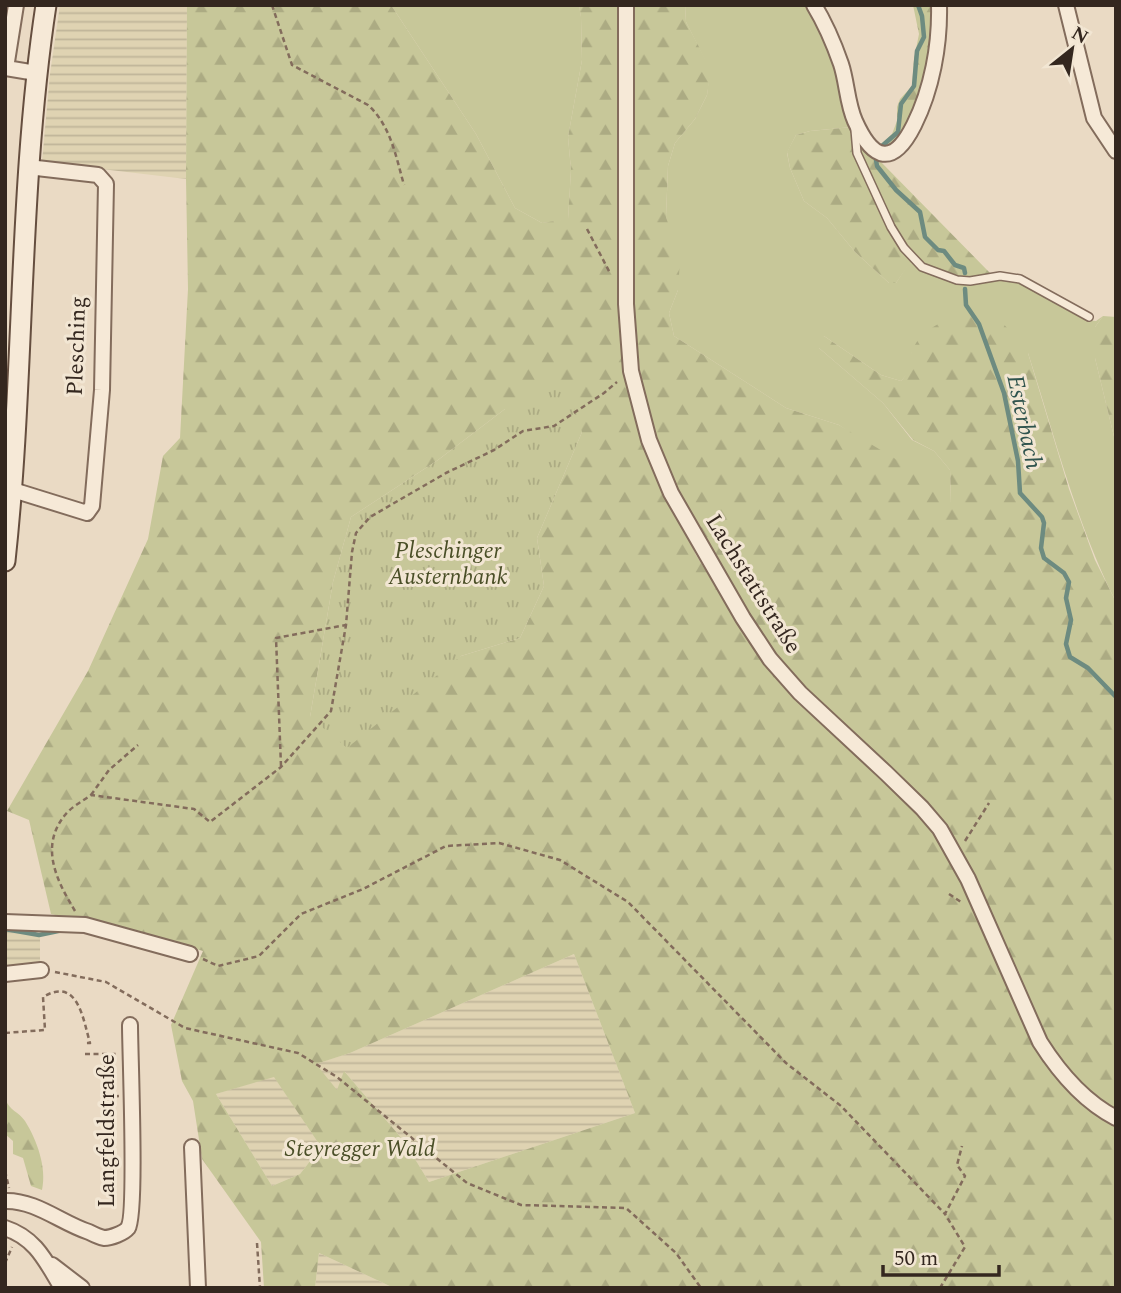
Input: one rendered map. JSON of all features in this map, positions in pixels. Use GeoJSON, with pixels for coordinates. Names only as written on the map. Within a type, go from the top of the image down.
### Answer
{"type":"FeatureCollection","features":[{"type":"Feature","properties":{"kind":"main road"},"geometry":{"type":"LineString","coordinates":[[5,561],[13,491],[30,129],[46,5]]}},
{"type":"Feature","properties":{"kind":"street"},"geometry":{"type":"LineString","coordinates":[[16,5],[6,68],[36,73]]}},
{"type":"Feature","properties":{"kind":"street","name":"Lachstattstraße"},"geometry":{"type":"LineString","coordinates":[[626,5],[626,304],[631,371],[649,440],[671,493],[743,618],[770,659],[800,693],[922,808],[954,851],[1040,1042],[1073,1086],[1116,1118]]}},
{"type":"Feature","properties":{"kind":"street"},"geometry":{"type":"LineString","coordinates":[[814,5],[841,65],[854,119],[872,148],[882,154],[891,154],[900,148],[917,118],[930,78],[939,5]]}},
{"type":"Feature","properties":{"kind":"street"},"geometry":{"type":"LineString","coordinates":[[1066,5],[1094,118],[1116,151]]}},
{"type":"Feature","properties":{"kind":"street","name":"Plesching"},"geometry":{"type":"LineString","coordinates":[[13,491],[87,513],[92,506],[102,390],[107,184],[99,175],[28,167]]}},
{"type":"Feature","properties":{"kind":"street"},"geometry":{"type":"LineString","coordinates":[[5,922],[85,925],[190,954]]}},
{"type":"Feature","properties":{"kind":"street"},"geometry":{"type":"LineString","coordinates":[[5,974],[41,970]]}},
{"type":"Feature","properties":{"kind":"street","name":"Langfeldstraße"},"geometry":{"type":"LineString","coordinates":[[5,1201],[19,1200],[73,1227],[104,1238],[127,1229],[131,1219],[132,1189],[130,1025]]}},
{"type":"Feature","properties":{"kind":"street"},"geometry":{"type":"LineString","coordinates":[[192,1147],[198,1288]]}},
{"type":"Feature","properties":{"kind":"street"},"geometry":{"type":"LineString","coordinates":[[5,1228],[28,1238],[62,1288]]}},
{"type":"Feature","properties":{"kind":"street"},"geometry":{"type":"LineString","coordinates":[[45,1260],[82,1288]]}},
{"type":"Feature","properties":{"kind":"lane"},"geometry":{"type":"LineString","coordinates":[[854,119],[856,153],[904,248],[922,267],[957,280],[970,281],[1000,276],[1020,279],[1089,317]]}},
{"type":"Feature","properties":{"kind":"path"},"geometry":{"type":"LineString","coordinates":[[272,5],[292,65],[368,105],[377,113],[387,129],[404,185]]}},
{"type":"Feature","properties":{"kind":"path"},"geometry":{"type":"LineString","coordinates":[[587,229],[626,304]]}},
{"type":"Feature","properties":{"kind":"path"},"geometry":{"type":"LineString","coordinates":[[91,795],[194,809],[210,822],[281,767],[331,711],[346,625],[352,552],[356,533],[370,517],[446,473],[494,450],[523,430],[554,426],[604,393],[631,371]]}},
{"type":"Feature","properties":{"kind":"path"},"geometry":{"type":"LineString","coordinates":[[281,767],[276,638],[346,625]]}},
{"type":"Feature","properties":{"kind":"path"},"geometry":{"type":"LineString","coordinates":[[85,925],[59,884],[52,866],[52,839],[65,814],[91,795],[109,770],[138,745]]}},
{"type":"Feature","properties":{"kind":"path"},"geometry":{"type":"LineString","coordinates":[[954,851],[969,837],[989,803]]}},
{"type":"Feature","properties":{"kind":"path"},"geometry":{"type":"LineString","coordinates":[[190,954],[218,966],[258,956],[301,914],[363,889],[446,846],[499,843],[559,860],[628,902],[786,1063],[841,1106],[945,1214],[965,1247],[940,1288]]}},
{"type":"Feature","properties":{"kind":"path"},"geometry":{"type":"LineString","coordinates":[[41,970],[106,982],[185,1028],[298,1053],[337,1077],[467,1183],[477,1188],[521,1205],[626,1208],[676,1253],[701,1288]]}},
{"type":"Feature","properties":{"kind":"path"},"geometry":{"type":"LineString","coordinates":[[5,1033],[45,1030],[43,997],[47,994],[70,993],[78,1000],[90,1043],[84,1043]]}},
{"type":"Feature","properties":{"kind":"path"},"geometry":{"type":"LineString","coordinates":[[85,1054],[130,1055]]}},
{"type":"Feature","properties":{"kind":"path"},"geometry":{"type":"LineString","coordinates":[[105,1055],[106,1097],[130,1096]]}},
{"type":"Feature","properties":{"kind":"path"},"geometry":{"type":"LineString","coordinates":[[945,1214],[965,1176],[957,1165],[962,1146]]}},
{"type":"Feature","properties":{"kind":"path"},"geometry":{"type":"LineString","coordinates":[[5,1171],[9,1184]]}},
{"type":"Feature","properties":{"kind":"path"},"geometry":{"type":"LineString","coordinates":[[257,1242],[260,1288]]}},
{"type":"Feature","properties":{"kind":"path"},"geometry":{"type":"LineString","coordinates":[[5,1263],[14,1243]]}},
{"type":"Feature","properties":{"kind":"path"},"geometry":{"type":"LineString","coordinates":[[916,1287],[925,1288]]}},
{"type":"Feature","properties":{"kind":"shaded area"},"geometry":{"type":"Polygon","coordinates":[[[60,5],[187,5],[186,179],[42,162],[60,5]]]}},
{"type":"Feature","properties":{"kind":"shaded area"},"geometry":{"type":"Polygon","coordinates":[[[5,930],[40,936],[40,967],[5,971],[5,930]]]}},
{"type":"Feature","properties":{"kind":"shaded area"},"geometry":{"type":"Polygon","coordinates":[[[574,954],[635,1113],[429,1182],[404,1141],[345,1072],[337,1091],[315,1064],[350,1053],[574,954]]]}},
{"type":"Feature","properties":{"kind":"shaded area"},"geometry":{"type":"Polygon","coordinates":[[[274,1076],[321,1147],[300,1174],[272,1186],[216,1094],[274,1076]]]}},
{"type":"Feature","properties":{"kind":"shaded area"},"geometry":{"type":"Polygon","coordinates":[[[319,1253],[394,1288],[315,1288],[319,1253]]]}},
{"type":"Feature","properties":{"kind":"green space","name":"Steyregger Wald"},"geometry":{"type":"Polygon","coordinates":[[[187,5],[391,5],[476,134],[515,208],[542,223],[568,219],[571,170],[568,137],[582,60],[579,5],[622,5],[617,269],[629,392],[650,456],[696,555],[747,637],[794,697],[912,805],[943,845],[957,867],[1035,1044],[1116,1123],[1116,1288],[394,1288],[319,1253],[315,1288],[264,1288],[261,1242],[202,1159],[193,1101],[182,1081],[171,1025],[203,951],[142,933],[51,914],[29,820],[7,811],[88,671],[148,539],[163,456],[180,438],[188,289],[187,5]],[[505,409],[438,460],[351,517],[333,582],[310,717],[461,656],[520,638],[544,586],[537,538],[582,432],[505,409]],[[574,954],[350,1053],[316,1064],[337,1090],[344,1071],[404,1141],[429,1182],[635,1113],[574,954]],[[274,1077],[216,1094],[272,1186],[300,1174],[321,1147],[274,1077]]]}},
{"type":"Feature","properties":{"kind":"green space"},"geometry":{"type":"Polygon","coordinates":[[[391,5],[579,5],[582,60],[568,137],[571,170],[568,220],[542,223],[515,208],[476,134],[391,5]]]}},
{"type":"Feature","properties":{"kind":"green space"},"geometry":{"type":"Polygon","coordinates":[[[632,5],[685,5],[686,22],[711,70],[707,95],[695,119],[675,143],[668,166],[666,217],[680,260],[678,290],[669,313],[674,336],[786,408],[839,425],[894,458],[940,491],[951,503],[950,470],[934,451],[913,440],[883,403],[819,348],[815,339],[824,336],[881,375],[901,381],[908,369],[912,351],[923,334],[941,323],[980,308],[997,316],[1028,353],[1069,489],[1095,560],[1116,602],[1116,1110],[1094,1096],[1075,1079],[1045,1038],[960,851],[771,652],[681,499],[652,433],[642,388],[631,291],[632,5]]]}},
{"type":"Feature","properties":{"kind":"green space"},"geometry":{"type":"Polygon","coordinates":[[[685,5],[808,5],[829,50],[852,127],[796,135],[787,153],[790,168],[804,201],[827,218],[855,252],[889,283],[896,283],[909,263],[970,275],[990,273],[996,280],[1025,284],[1086,320],[1096,321],[1103,316],[1095,327],[1095,358],[1116,445],[1116,602],[1078,511],[1028,353],[912,352],[910,371],[901,381],[881,375],[824,336],[819,348],[883,403],[912,440],[934,451],[950,470],[951,504],[839,425],[786,408],[674,336],[669,313],[678,290],[666,217],[668,166],[675,143],[695,119],[707,95],[710,70],[686,22],[685,5]]]}},
{"type":"Feature","properties":{"kind":"green space"},"geometry":{"type":"Polygon","coordinates":[[[913,5],[934,5],[931,49],[925,82],[909,125],[890,148],[880,148],[892,134],[900,99],[912,86],[919,34],[913,5]]]}},
{"type":"Feature","properties":{"kind":"green space"},"geometry":{"type":"Polygon","coordinates":[[[852,127],[871,156],[881,162],[990,273],[967,276],[910,263],[896,283],[889,283],[855,252],[827,218],[804,201],[790,168],[787,152],[796,135],[852,127]]]}},
{"type":"Feature","properties":{"kind":"green space"},"geometry":{"type":"Polygon","coordinates":[[[1103,316],[1116,317],[1116,445],[1095,358],[1095,327],[1103,316]]]}},
{"type":"Feature","properties":{"kind":"green space","name":"Pleschinger Austernbank"},"geometry":{"type":"Polygon","coordinates":[[[545,383],[567,384],[582,432],[537,538],[544,586],[520,638],[461,656],[347,748],[310,717],[333,582],[351,517],[438,460],[505,409],[545,383]]]}},
{"type":"Feature","properties":{"kind":"green space"},"geometry":{"type":"Polygon","coordinates":[[[6,1100],[25,1121],[37,1145],[43,1173],[42,1190],[31,1186],[23,1158],[13,1154],[13,1141],[5,1134],[6,1100]]]}},
{"type":"Feature","properties":{"kind":"waterway","name":"Esterbach"},"geometry":{"type":"LineString","coordinates":[[882,146],[898,132],[901,104],[914,86],[917,51],[924,37],[918,5]]}},
{"type":"Feature","properties":{"kind":"waterway","name":"Esterbach"},"geometry":{"type":"LineString","coordinates":[[876,160],[877,166],[896,190],[920,212],[925,237],[938,250],[944,251],[955,265],[964,268],[965,273]]}},
{"type":"Feature","properties":{"kind":"waterway","name":"Esterbach"},"geometry":{"type":"LineString","coordinates":[[965,289],[966,305],[979,324],[1004,393],[1018,461],[1020,493],[1042,517],[1044,523],[1041,548],[1044,558],[1064,573],[1069,582],[1066,598],[1071,620],[1066,644],[1070,657],[1088,668],[1116,697]]}},
{"type":"Feature","properties":{"kind":"waterway"},"geometry":{"type":"LineString","coordinates":[[5,929],[39,935],[63,930]]}}]}
